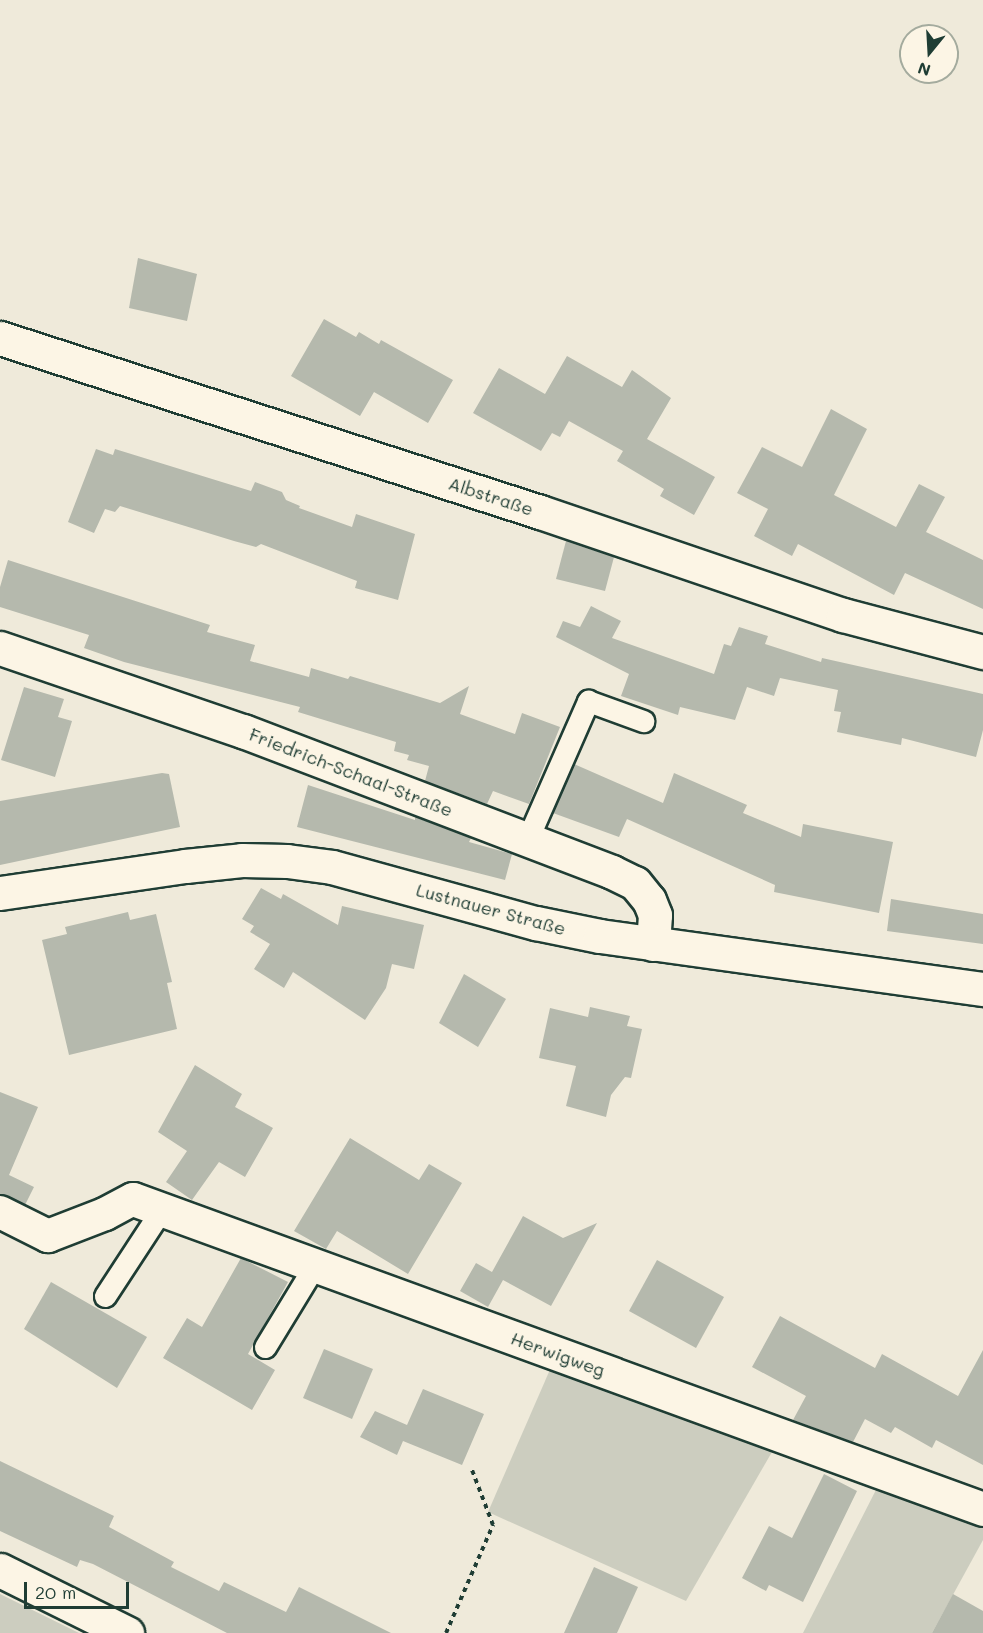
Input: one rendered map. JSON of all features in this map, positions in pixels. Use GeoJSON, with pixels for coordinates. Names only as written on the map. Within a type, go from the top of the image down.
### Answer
{"type":"FeatureCollection","features":[{"type":"Feature","properties":{"kind":"street","name":"Albstraße"},"geometry":{"type":"LineString","coordinates":[[0,338],[540,512],[843,615],[983,652]]}},
{"type":"Feature","properties":{"kind":"street","name":"Friedrich-Schaal-Straße"},"geometry":{"type":"LineString","coordinates":[[0,648],[243,731],[528,838],[635,883],[655,915],[653,944]]}},
{"type":"Feature","properties":{"kind":"street","name":"Lustnauer Straße"},"geometry":{"type":"LineString","coordinates":[[0,893],[184,866],[242,860],[287,861],[332,867],[536,923],[653,944],[983,989]]}},
{"type":"Feature","properties":{"kind":"street"},"geometry":{"type":"LineString","coordinates":[[0,1212],[48,1236],[105,1214],[148,1204]]}},
{"type":"Feature","properties":{"kind":"street","name":"Herwigweg"},"geometry":{"type":"LineString","coordinates":[[148,1204],[983,1509]]}},
{"type":"Feature","properties":{"kind":"street"},"geometry":{"type":"LineString","coordinates":[[0,1570],[128,1633]]}},
{"type":"Feature","properties":{"kind":"lane"},"geometry":{"type":"LineString","coordinates":[[528,838],[588,702],[643,721]]}},
{"type":"Feature","properties":{"kind":"lane"},"geometry":{"type":"LineString","coordinates":[[105,1296],[148,1204]]}},
{"type":"Feature","properties":{"kind":"lane"},"geometry":{"type":"LineString","coordinates":[[266,1347],[315,1265]]}},
{"type":"Feature","properties":{"kind":"path"},"geometry":{"type":"LineString","coordinates":[[446,1633],[493,1525],[472,1470]]}},
{"type":"Feature","properties":{"kind":"shaded area"},"geometry":{"type":"Polygon","coordinates":[[[552,1365],[776,1445],[686,1601],[488,1512],[552,1365]]]}},
{"type":"Feature","properties":{"kind":"shaded area"},"geometry":{"type":"Polygon","coordinates":[[[878,1486],[983,1525],[983,1540],[932,1633],[803,1633],[878,1486]]]}},
{"type":"Feature","properties":{"kind":"shaded area"},"geometry":{"type":"Polygon","coordinates":[[[0,1594],[79,1633],[0,1633],[0,1594]]]}},
{"type":"Feature","properties":{"kind":"building"},"geometry":{"type":"Polygon","coordinates":[[[138,258],[197,274],[187,321],[129,308],[138,258]]]}},
{"type":"Feature","properties":{"kind":"building"},"geometry":{"type":"Polygon","coordinates":[[[324,319],[356,337],[359,332],[379,344],[381,340],[453,380],[428,423],[374,392],[360,416],[291,376],[324,319]]]}},
{"type":"Feature","properties":{"kind":"building"},"geometry":{"type":"Polygon","coordinates":[[[567,356],[622,387],[632,370],[671,398],[647,439],[715,477],[694,515],[660,496],[664,489],[617,461],[623,451],[569,421],[560,437],[552,433],[541,451],[473,413],[499,368],[545,394],[567,356]]]}},
{"type":"Feature","properties":{"kind":"building"},"geometry":{"type":"Polygon","coordinates":[[[831,409],[867,429],[834,495],[896,527],[919,484],[945,497],[926,532],[983,560],[983,609],[905,573],[894,595],[798,544],[792,556],[754,536],[768,509],[737,493],[762,447],[802,467],[831,409]]]}},
{"type":"Feature","properties":{"kind":"building"},"geometry":{"type":"Polygon","coordinates":[[[96,449],[113,455],[115,449],[251,491],[255,482],[282,492],[286,500],[300,506],[299,508],[352,527],[356,514],[415,534],[398,600],[355,588],[357,581],[261,544],[256,547],[120,506],[115,512],[105,509],[94,533],[68,522],[96,449]]]}},
{"type":"Feature","properties":{"kind":"building"},"geometry":{"type":"Polygon","coordinates":[[[566,541],[614,557],[605,591],[556,579],[566,541]]]}},
{"type":"Feature","properties":{"kind":"building"},"geometry":{"type":"Polygon","coordinates":[[[8,560],[210,625],[207,632],[255,645],[250,661],[309,677],[311,668],[348,679],[350,676],[440,703],[469,686],[460,714],[515,734],[522,713],[560,727],[529,804],[493,791],[487,804],[425,781],[429,766],[407,760],[409,755],[394,751],[396,742],[298,712],[300,707],[124,662],[84,648],[89,635],[0,607],[0,587],[8,560]]]}},
{"type":"Feature","properties":{"kind":"building"},"geometry":{"type":"Polygon","coordinates":[[[591,606],[621,621],[612,638],[714,674],[724,644],[731,646],[739,627],[768,636],[765,644],[821,662],[822,658],[983,694],[983,730],[976,757],[902,738],[901,745],[837,732],[841,712],[834,711],[838,690],[780,678],[774,696],[747,687],[735,720],[680,707],[678,715],[621,696],[629,674],[556,637],[563,621],[580,627],[591,606]]]}},
{"type":"Feature","properties":{"kind":"building"},"geometry":{"type":"Polygon","coordinates":[[[24,687],[64,699],[58,717],[72,721],[55,777],[1,760],[24,687]]]}},
{"type":"Feature","properties":{"kind":"building"},"geometry":{"type":"Polygon","coordinates":[[[574,764],[663,803],[674,773],[747,805],[743,813],[801,837],[803,824],[893,842],[879,913],[774,892],[775,885],[627,819],[619,837],[553,813],[574,764]]]}},
{"type":"Feature","properties":{"kind":"building"},"geometry":{"type":"Polygon","coordinates":[[[162,773],[169,774],[180,827],[0,865],[0,801],[162,773]]]}},
{"type":"Feature","properties":{"kind":"building"},"geometry":{"type":"Polygon","coordinates":[[[308,785],[415,820],[415,817],[471,838],[469,842],[512,854],[505,880],[297,827],[308,785]]]}},
{"type":"Feature","properties":{"kind":"building"},"geometry":{"type":"Polygon","coordinates":[[[261,888],[281,899],[283,894],[338,925],[342,906],[424,925],[414,969],[392,964],[386,988],[365,1020],[293,972],[284,988],[254,969],[270,944],[250,932],[254,926],[242,919],[261,888]]]}},
{"type":"Feature","properties":{"kind":"building"},"geometry":{"type":"Polygon","coordinates":[[[891,899],[983,914],[983,944],[887,931],[891,899]]]}},
{"type":"Feature","properties":{"kind":"building"},"geometry":{"type":"Polygon","coordinates":[[[128,912],[130,920],[156,914],[172,982],[167,983],[177,1029],[69,1055],[42,940],[67,934],[65,927],[128,912]]]}},
{"type":"Feature","properties":{"kind":"building"},"geometry":{"type":"Polygon","coordinates":[[[464,974],[506,999],[478,1047],[439,1023],[464,974]]]}},
{"type":"Feature","properties":{"kind":"building"},"geometry":{"type":"Polygon","coordinates":[[[590,1007],[630,1016],[627,1026],[642,1029],[631,1078],[625,1077],[611,1095],[606,1117],[566,1106],[576,1066],[539,1058],[550,1008],[588,1017],[590,1007]]]}},
{"type":"Feature","properties":{"kind":"building"},"geometry":{"type":"Polygon","coordinates":[[[195,1065],[242,1094],[235,1107],[273,1128],[245,1177],[219,1162],[192,1200],[166,1182],[187,1151],[158,1132],[195,1065]]]}},
{"type":"Feature","properties":{"kind":"building"},"geometry":{"type":"Polygon","coordinates":[[[0,1092],[38,1107],[9,1175],[34,1187],[25,1205],[0,1194],[0,1092]]]}},
{"type":"Feature","properties":{"kind":"building"},"geometry":{"type":"Polygon","coordinates":[[[350,1138],[419,1180],[429,1164],[462,1183],[408,1274],[337,1231],[326,1249],[294,1231],[350,1138]]]}},
{"type":"Feature","properties":{"kind":"building"},"geometry":{"type":"Polygon","coordinates":[[[523,1216],[563,1238],[597,1223],[551,1306],[503,1280],[488,1307],[460,1291],[476,1263],[492,1272],[523,1216]]]}},
{"type":"Feature","properties":{"kind":"building"},"geometry":{"type":"Polygon","coordinates":[[[241,1258],[288,1282],[248,1354],[275,1370],[252,1410],[163,1358],[187,1318],[202,1327],[241,1258]]]}},
{"type":"Feature","properties":{"kind":"building"},"geometry":{"type":"Polygon","coordinates":[[[657,1260],[724,1297],[696,1348],[629,1311],[657,1260]]]}},
{"type":"Feature","properties":{"kind":"building"},"geometry":{"type":"Polygon","coordinates":[[[51,1282],[147,1337],[117,1388],[24,1329],[51,1282]]]}},
{"type":"Feature","properties":{"kind":"building"},"geometry":{"type":"Polygon","coordinates":[[[780,1316],[875,1368],[882,1354],[958,1396],[983,1350],[983,1465],[936,1440],[932,1448],[895,1427],[891,1433],[865,1419],[853,1442],[793,1420],[806,1396],[752,1367],[780,1316]]]}},
{"type":"Feature","properties":{"kind":"building"},"geometry":{"type":"Polygon","coordinates":[[[324,1349],[373,1369],[352,1419],[303,1398],[324,1349]]]}},
{"type":"Feature","properties":{"kind":"building"},"geometry":{"type":"Polygon","coordinates":[[[423,1389],[484,1414],[462,1465],[403,1441],[397,1455],[360,1437],[375,1411],[407,1425],[423,1389]]]}},
{"type":"Feature","properties":{"kind":"building"},"geometry":{"type":"Polygon","coordinates":[[[0,1461],[114,1516],[109,1527],[174,1562],[171,1567],[219,1591],[224,1582],[286,1612],[299,1587],[391,1633],[227,1633],[93,1564],[80,1560],[77,1567],[0,1531],[0,1461]]]}},
{"type":"Feature","properties":{"kind":"building"},"geometry":{"type":"Polygon","coordinates":[[[824,1474],[857,1491],[803,1602],[769,1585],[766,1591],[742,1578],[769,1526],[792,1538],[824,1474]]]}},
{"type":"Feature","properties":{"kind":"building"},"geometry":{"type":"Polygon","coordinates":[[[594,1567],[638,1587],[617,1633],[564,1633],[594,1567]]]}},
{"type":"Feature","properties":{"kind":"building"},"geometry":{"type":"Polygon","coordinates":[[[953,1594],[983,1611],[983,1633],[932,1633],[953,1594]]]}}]}
